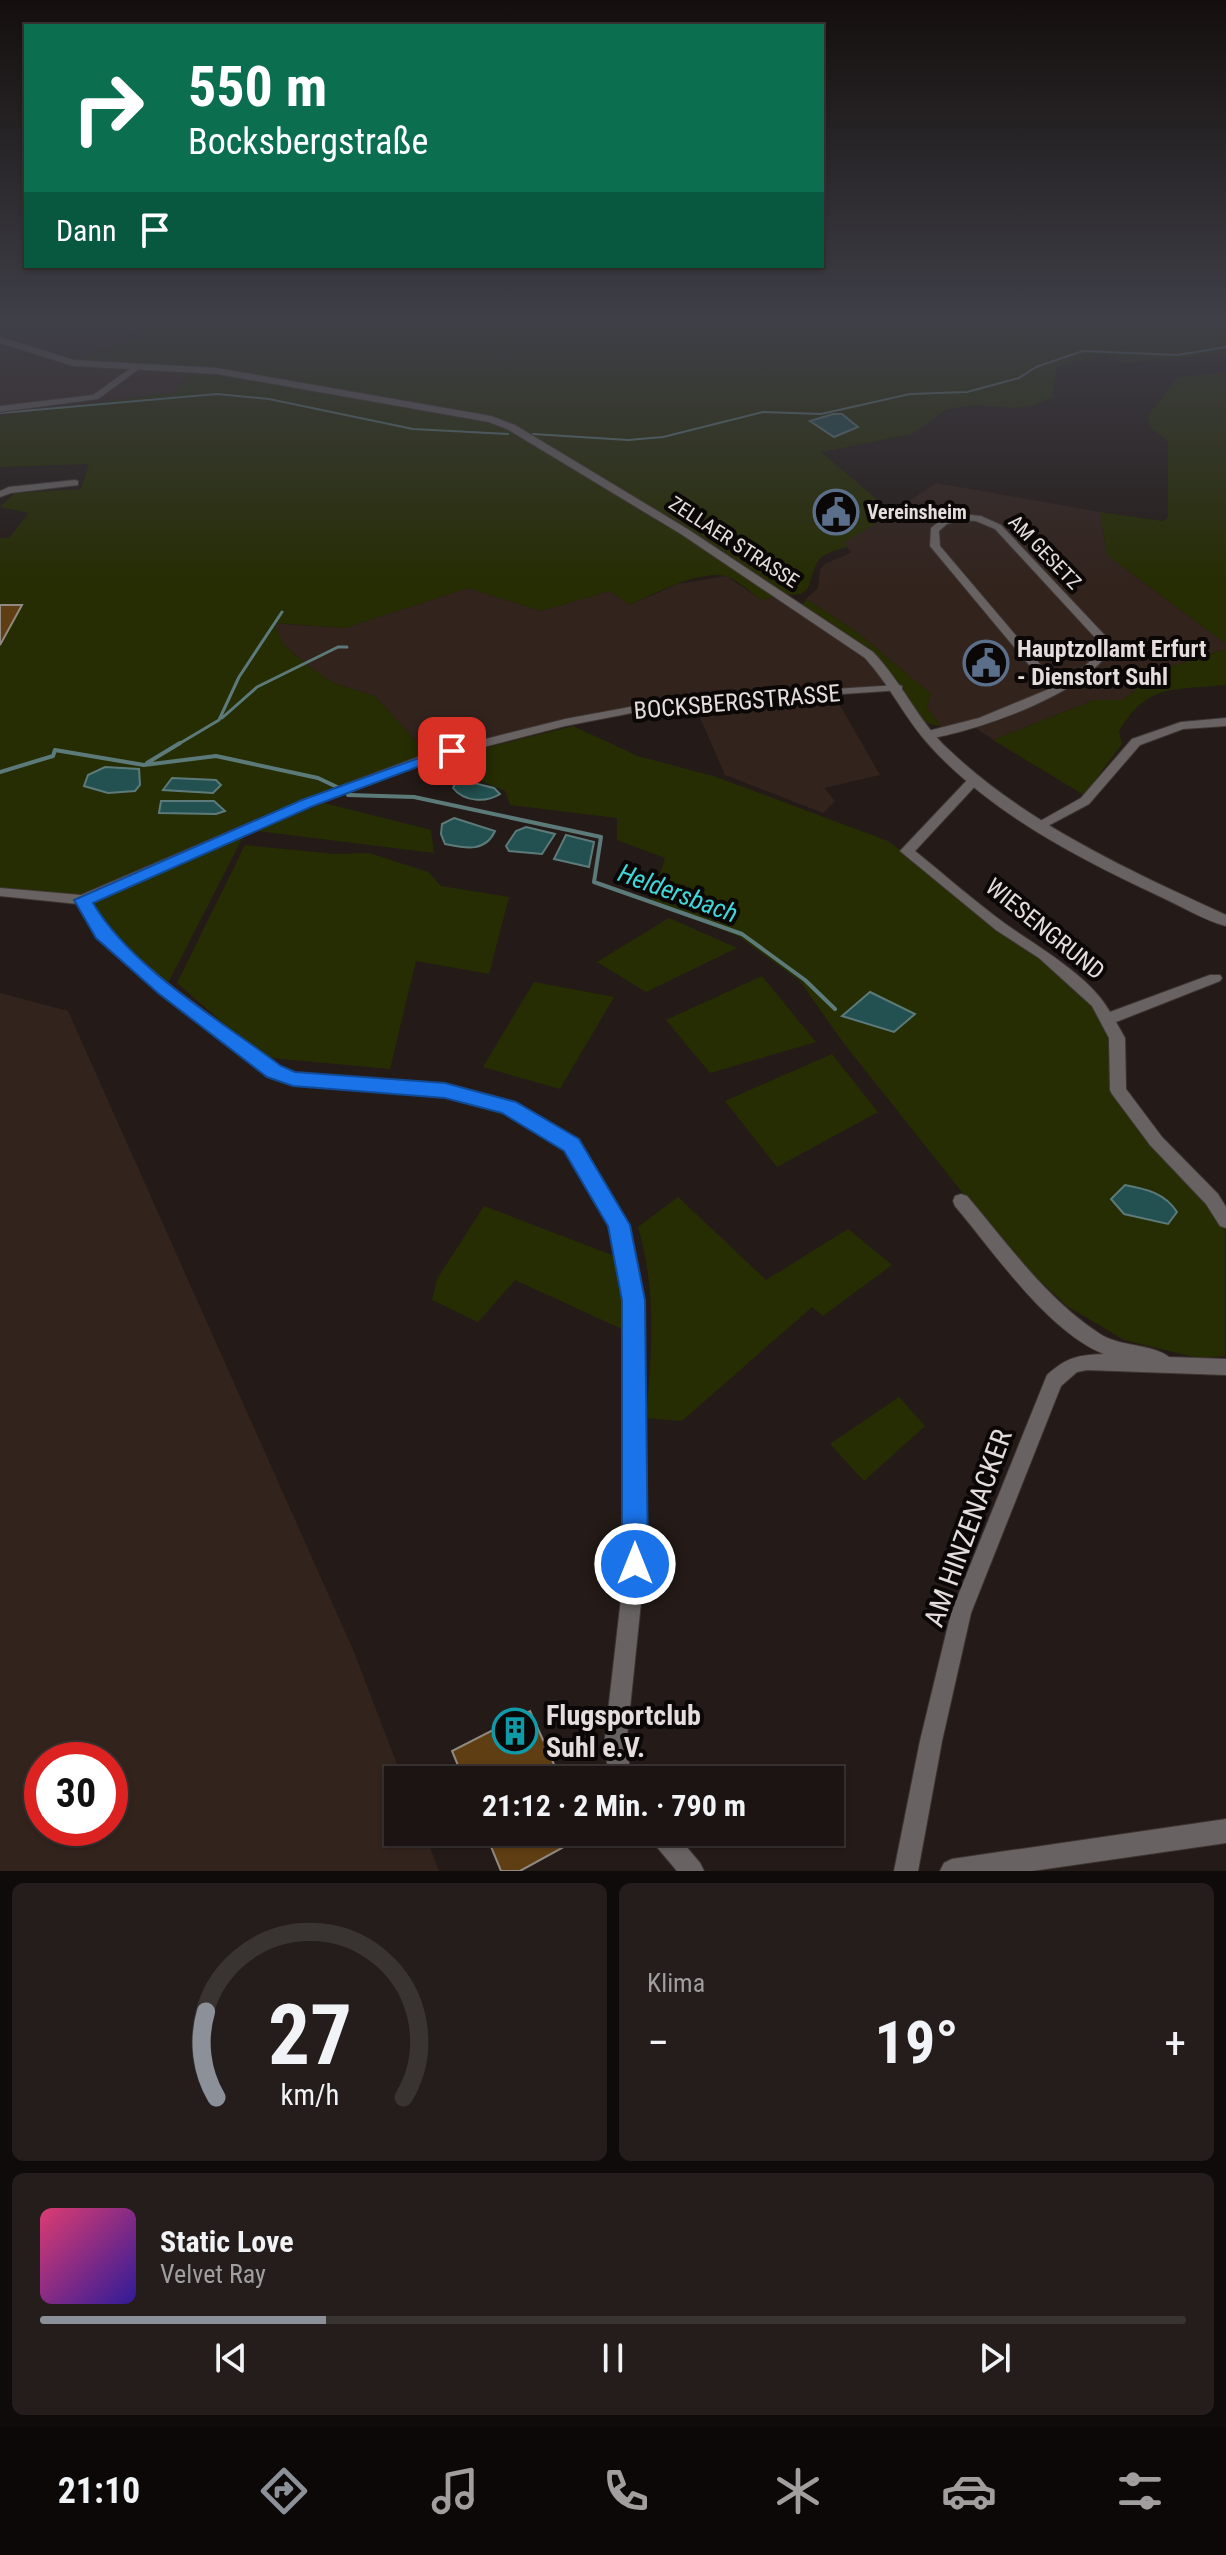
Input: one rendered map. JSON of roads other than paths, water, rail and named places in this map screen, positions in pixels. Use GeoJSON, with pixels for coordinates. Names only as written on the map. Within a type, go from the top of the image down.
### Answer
{"type":"FeatureCollection","features":[{"type":"Feature","properties":{"kind":"street","name":"ZELLAER STRASSE"},"geometry":{"type":"LineString","coordinates":[[414,407],[505,424],[692,536],[869,655],[898,688],[928,735],[975,779],[1039,825],[1127,876],[1226,921]]}},
{"type":"Feature","properties":{"kind":"street"},"geometry":{"type":"LineString","coordinates":[[0,494],[75,483]]}},
{"type":"Feature","properties":{"kind":"street","name":"AM GESETZ"},"geometry":{"type":"LineString","coordinates":[[928,735],[962,727],[1055,689],[1078,677],[1104,654],[1107,644],[998,527],[969,517],[952,519],[937,526],[932,538],[941,555],[1055,689]]}},
{"type":"Feature","properties":{"kind":"street","name":"BOCKSBERGSTRASSE"},"geometry":{"type":"LineString","coordinates":[[0,892],[83,900],[307,803],[430,757],[565,723],[673,702],[898,688]]}},
{"type":"Feature","properties":{"kind":"street"},"geometry":{"type":"LineString","coordinates":[[1039,825],[1085,801],[1136,742],[1181,726],[1226,722]]}},
{"type":"Feature","properties":{"kind":"street","name":"WIESENGRUND"},"geometry":{"type":"LineString","coordinates":[[975,779],[907,851],[1001,927],[1044,955],[1098,1003],[1117,1038],[1118,1090],[1156,1141],[1225,1217]]}},
{"type":"Feature","properties":{"kind":"street"},"geometry":{"type":"LineString","coordinates":[[83,900],[102,934],[165,989],[274,1071],[293,1079],[445,1091],[508,1108],[572,1145],[619,1225],[633,1300],[635,1564],[615,1746],[619,1766]]}},
{"type":"Feature","properties":{"kind":"street"},"geometry":{"type":"LineString","coordinates":[[1108,1019],[1215,978]]}},
{"type":"Feature","properties":{"kind":"street"},"geometry":{"type":"LineString","coordinates":[[961,1201],[1043,1296],[1102,1345],[1197,1369]]}},
{"type":"Feature","properties":{"kind":"street","name":"AM HINZENACKER"},"geometry":{"type":"LineString","coordinates":[[906,1871],[931,1741],[961,1613],[1054,1381],[1071,1366],[1092,1362],[1197,1369],[1226,1367]]}},
{"type":"Feature","properties":{"kind":"street"},"geometry":{"type":"LineString","coordinates":[[952,1871],[983,1869],[1226,1831]]}},
{"type":"Feature","properties":{"kind":"street"},"geometry":{"type":"LineString","coordinates":[[671,1846],[692,1871]]}},
{"type":"Feature","properties":{"kind":"water"},"geometry":{"type":"Polygon","coordinates":[[[842,414],[858,427],[834,437],[810,421],[842,414]]]}},
{"type":"Feature","properties":{"kind":"water"},"geometry":{"type":"Polygon","coordinates":[[[105,767],[139,769],[140,785],[135,791],[108,793],[84,786],[88,775],[105,767]]]}},
{"type":"Feature","properties":{"kind":"water"},"geometry":{"type":"Polygon","coordinates":[[[172,778],[216,780],[221,785],[213,793],[163,790],[172,778]]]}},
{"type":"Feature","properties":{"kind":"water"},"geometry":{"type":"Polygon","coordinates":[[[457,779],[494,788],[500,794],[482,800],[463,796],[453,788],[457,779]]]}},
{"type":"Feature","properties":{"kind":"water"},"geometry":{"type":"Polygon","coordinates":[[[161,801],[214,801],[225,811],[216,814],[159,813],[161,801]]]}},
{"type":"Feature","properties":{"kind":"water"},"geometry":{"type":"Polygon","coordinates":[[[454,818],[495,831],[480,846],[445,844],[441,834],[442,824],[454,818]]]}},
{"type":"Feature","properties":{"kind":"water"},"geometry":{"type":"Polygon","coordinates":[[[526,827],[555,834],[542,854],[509,851],[506,846],[516,831],[526,827]]]}},
{"type":"Feature","properties":{"kind":"water"},"geometry":{"type":"Polygon","coordinates":[[[566,835],[594,842],[589,867],[554,859],[566,835]]]}},
{"type":"Feature","properties":{"kind":"water"},"geometry":{"type":"Polygon","coordinates":[[[870,992],[915,1014],[894,1032],[842,1016],[870,992]]]}},
{"type":"Feature","properties":{"kind":"water"},"geometry":{"type":"Polygon","coordinates":[[[1125,1185],[1161,1196],[1177,1212],[1168,1224],[1124,1214],[1111,1199],[1125,1185]]]}},
{"type":"Feature","properties":{"kind":"waterway"},"geometry":{"type":"LineString","coordinates":[[0,413],[65,407]]}},
{"type":"Feature","properties":{"kind":"waterway"},"geometry":{"type":"LineString","coordinates":[[309,407],[413,429],[508,434]]}},
{"type":"Feature","properties":{"kind":"waterway"},"geometry":{"type":"LineString","coordinates":[[533,434],[628,440],[663,437],[763,412],[821,414],[851,407]]}},
{"type":"Feature","properties":{"kind":"waterway"},"geometry":{"type":"LineString","coordinates":[[177,745],[219,720],[239,677],[282,612]]}},
{"type":"Feature","properties":{"kind":"waterway"},"geometry":{"type":"LineString","coordinates":[[222,718],[257,687],[338,647],[347,647]]}},
{"type":"Feature","properties":{"kind":"waterway"},"geometry":{"type":"LineString","coordinates":[[147,763],[180,743]]}},
{"type":"Feature","properties":{"kind":"waterway","name":"Heldersbach"},"geometry":{"type":"LineString","coordinates":[[0,772],[53,756],[55,750],[144,765],[216,756],[318,778],[337,787]]}},
{"type":"Feature","properties":{"kind":"waterway","name":"Heldersbach"},"geometry":{"type":"LineString","coordinates":[[348,795],[414,797],[601,837],[594,882],[742,934],[805,980],[835,1009]]}},
{"type":"Feature","properties":{"kind":"place","name":"Vereinsheim"},"geometry":{"type":"Point","coordinates":[836,512]}},
{"type":"Feature","properties":{"kind":"place","name":"Hauptzollamt Erfurt - Dienstort Suhl"},"geometry":{"type":"Point","coordinates":[986,663]}},
{"type":"Feature","properties":{"kind":"place","name":"Flugsportclub Suhl e.V."},"geometry":{"type":"Point","coordinates":[515,1731]}}]}
